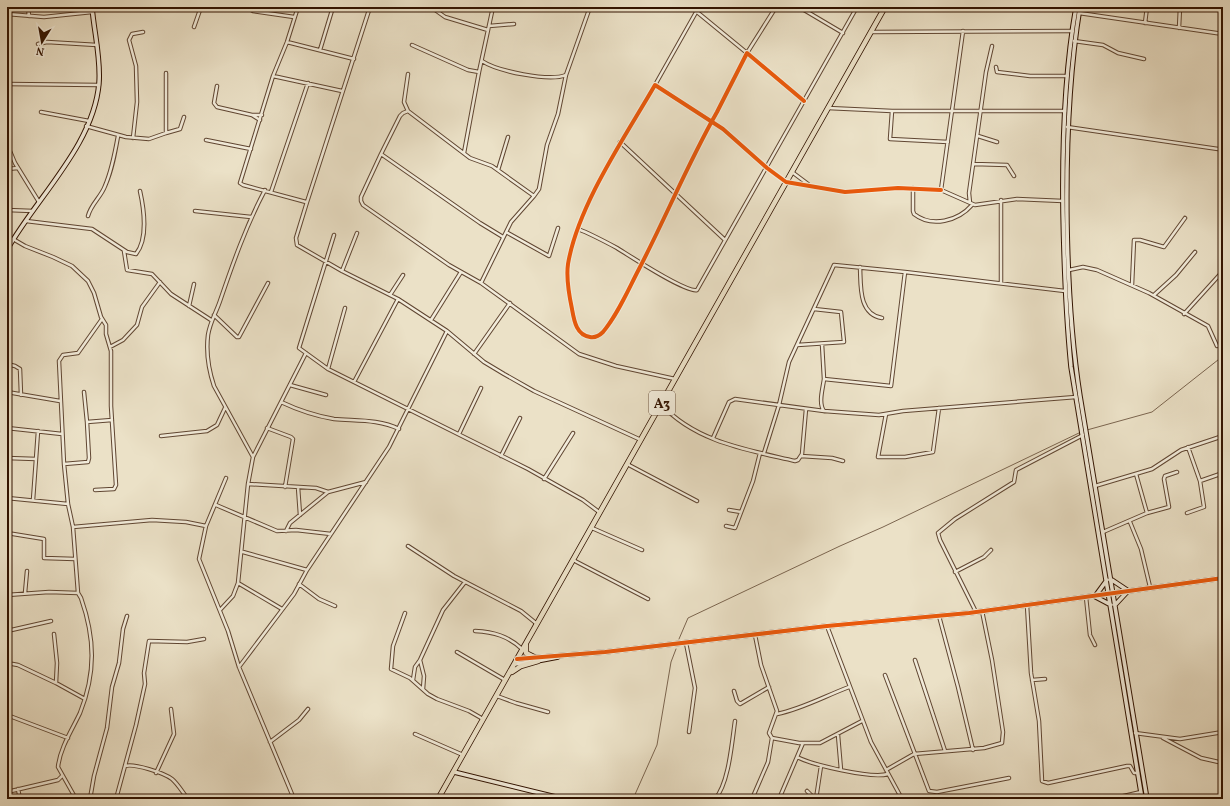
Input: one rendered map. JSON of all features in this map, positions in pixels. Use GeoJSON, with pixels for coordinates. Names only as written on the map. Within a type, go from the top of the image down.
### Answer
{"type":"FeatureCollection","features":[{"type":"Feature","properties":{"kind":"highway","name":"A3"},"geometry":{"type":"LineString","coordinates":[[438,799],[885,7]]}},
{"type":"Feature","properties":{"kind":"highway"},"geometry":{"type":"LineString","coordinates":[[527,641],[526,653],[537,659]]}},
{"type":"Feature","properties":{"kind":"highway"},"geometry":{"type":"LineString","coordinates":[[509,674],[521,666],[537,659]]}},
{"type":"Feature","properties":{"kind":"main road"},"geometry":{"type":"LineString","coordinates":[[7,250],[13,239],[67,163],[89,120],[99,85],[97,45],[92,7]]}},
{"type":"Feature","properties":{"kind":"main road"},"geometry":{"type":"LineString","coordinates":[[1076,7],[1067,76],[1065,111],[1068,270],[1075,369],[1096,486],[1109,580],[1095,595]]}},
{"type":"Feature","properties":{"kind":"main road"},"geometry":{"type":"LineString","coordinates":[[1080,7],[1074,31],[1066,127],[1063,201],[1065,291],[1068,340],[1076,397],[1109,580],[1134,733],[1147,799]]}},
{"type":"Feature","properties":{"kind":"main road"},"geometry":{"type":"LineString","coordinates":[[516,662],[827,626],[976,612],[1223,578]]}},
{"type":"Feature","properties":{"kind":"main road"},"geometry":{"type":"LineString","coordinates":[[1109,580],[1129,590]]}},
{"type":"Feature","properties":{"kind":"main road"},"geometry":{"type":"LineString","coordinates":[[1113,605],[1129,590]]}},
{"type":"Feature","properties":{"kind":"main road"},"geometry":{"type":"LineString","coordinates":[[1095,595],[1113,605]]}},
{"type":"Feature","properties":{"kind":"main road"},"geometry":{"type":"LineString","coordinates":[[1134,733],[1142,799]]}},
{"type":"Feature","properties":{"kind":"main road"},"geometry":{"type":"LineString","coordinates":[[454,772],[564,799]]}},
{"type":"Feature","properties":{"kind":"street"},"geometry":{"type":"LineString","coordinates":[[28,7],[29,16]]}},
{"type":"Feature","properties":{"kind":"street"},"geometry":{"type":"LineString","coordinates":[[194,27],[201,7]]}},
{"type":"Feature","properties":{"kind":"street"},"geometry":{"type":"LineString","coordinates":[[246,7],[253,11],[294,17]]}},
{"type":"Feature","properties":{"kind":"street"},"geometry":{"type":"LineString","coordinates":[[298,7],[287,42],[273,76],[240,184],[307,202]]}},
{"type":"Feature","properties":{"kind":"street"},"geometry":{"type":"LineString","coordinates":[[320,50],[333,7]]}},
{"type":"Feature","properties":{"kind":"street"},"geometry":{"type":"LineString","coordinates":[[370,7],[307,202],[296,243],[325,262],[398,299],[447,331],[484,362],[534,392],[641,440]]}},
{"type":"Feature","properties":{"kind":"street"},"geometry":{"type":"LineString","coordinates":[[431,7],[445,17],[488,30]]}},
{"type":"Feature","properties":{"kind":"street"},"geometry":{"type":"LineString","coordinates":[[464,154],[493,7]]}},
{"type":"Feature","properties":{"kind":"street"},"geometry":{"type":"LineString","coordinates":[[482,283],[513,218],[539,189],[547,145],[558,114],[564,82],[590,7]]}},
{"type":"Feature","properties":{"kind":"street"},"geometry":{"type":"LineString","coordinates":[[699,7],[655,85],[620,142],[578,228],[568,264],[567,276],[573,317],[577,329],[586,336],[596,337],[603,331],[627,293],[675,192],[747,53],[776,7]]}},
{"type":"Feature","properties":{"kind":"street"},"geometry":{"type":"LineString","coordinates":[[799,7],[843,32]]}},
{"type":"Feature","properties":{"kind":"street"},"geometry":{"type":"LineString","coordinates":[[578,228],[617,248],[642,264],[691,290],[696,290],[767,168],[857,7]]}},
{"type":"Feature","properties":{"kind":"street"},"geometry":{"type":"LineString","coordinates":[[1145,23],[1147,7]]}},
{"type":"Feature","properties":{"kind":"street"},"geometry":{"type":"LineString","coordinates":[[1179,28],[1180,7]]}},
{"type":"Feature","properties":{"kind":"street"},"geometry":{"type":"LineString","coordinates":[[7,14],[44,17],[92,12]]}},
{"type":"Feature","properties":{"kind":"street"},"geometry":{"type":"LineString","coordinates":[[697,12],[804,101]]}},
{"type":"Feature","properties":{"kind":"street"},"geometry":{"type":"LineString","coordinates":[[1079,13],[1223,34]]}},
{"type":"Feature","properties":{"kind":"street"},"geometry":{"type":"LineString","coordinates":[[489,26],[514,24]]}},
{"type":"Feature","properties":{"kind":"street"},"geometry":{"type":"LineString","coordinates":[[941,190],[963,31]]}},
{"type":"Feature","properties":{"kind":"street"},"geometry":{"type":"LineString","coordinates":[[871,32],[1074,31]]}},
{"type":"Feature","properties":{"kind":"street"},"geometry":{"type":"LineString","coordinates":[[133,138],[136,102],[136,66],[129,40],[132,34],[143,32]]}},
{"type":"Feature","properties":{"kind":"street"},"geometry":{"type":"LineString","coordinates":[[1074,41],[1103,45],[1118,53],[1144,59]]}},
{"type":"Feature","properties":{"kind":"street"},"geometry":{"type":"LineString","coordinates":[[38,44],[47,42],[97,45]]}},
{"type":"Feature","properties":{"kind":"street"},"geometry":{"type":"LineString","coordinates":[[287,42],[354,59]]}},
{"type":"Feature","properties":{"kind":"street"},"geometry":{"type":"LineString","coordinates":[[412,45],[468,70],[479,72]]}},
{"type":"Feature","properties":{"kind":"street"},"geometry":{"type":"LineString","coordinates":[[913,188],[913,211],[914,214],[923,219],[938,221],[952,219],[965,213],[971,204],[969,197],[986,72],[992,46]]}},
{"type":"Feature","properties":{"kind":"street"},"geometry":{"type":"LineString","coordinates":[[482,61],[490,66]]}},
{"type":"Feature","properties":{"kind":"street"},"geometry":{"type":"LineString","coordinates":[[480,67],[490,66],[523,73],[560,78],[566,75]]}},
{"type":"Feature","properties":{"kind":"street"},"geometry":{"type":"LineString","coordinates":[[996,67],[997,72],[1007,74],[1067,76]]}},
{"type":"Feature","properties":{"kind":"street"},"geometry":{"type":"LineString","coordinates":[[166,73],[166,134]]}},
{"type":"Feature","properties":{"kind":"street"},"geometry":{"type":"LineString","coordinates":[[408,74],[404,102],[408,111],[464,154],[473,160],[492,166],[534,196]]}},
{"type":"Feature","properties":{"kind":"street"},"geometry":{"type":"LineString","coordinates":[[273,76],[342,91]]}},
{"type":"Feature","properties":{"kind":"street"},"geometry":{"type":"LineString","coordinates":[[560,78],[564,82]]}},
{"type":"Feature","properties":{"kind":"street"},"geometry":{"type":"LineString","coordinates":[[7,84],[99,85]]}},
{"type":"Feature","properties":{"kind":"street"},"geometry":{"type":"LineString","coordinates":[[271,192],[308,84]]}},
{"type":"Feature","properties":{"kind":"street"},"geometry":{"type":"LineString","coordinates":[[655,85],[723,129],[767,168],[786,182],[845,192],[866,189],[913,188],[941,190],[971,204],[1001,200],[1029,199],[1063,201]]}},
{"type":"Feature","properties":{"kind":"street"},"geometry":{"type":"LineString","coordinates":[[217,86],[214,103],[217,107],[252,115],[262,115]]}},
{"type":"Feature","properties":{"kind":"street"},"geometry":{"type":"LineString","coordinates":[[828,108],[892,111],[1065,111]]}},
{"type":"Feature","properties":{"kind":"street"},"geometry":{"type":"LineString","coordinates":[[408,111],[405,111],[400,116],[381,154],[361,197],[361,202],[363,205],[461,272],[482,283],[579,354],[616,366],[675,379]]}},
{"type":"Feature","properties":{"kind":"street"},"geometry":{"type":"LineString","coordinates":[[892,111],[890,139],[948,142]]}},
{"type":"Feature","properties":{"kind":"street"},"geometry":{"type":"LineString","coordinates":[[41,112],[89,120]]}},
{"type":"Feature","properties":{"kind":"street"},"geometry":{"type":"LineString","coordinates":[[252,115],[260,120]]}},
{"type":"Feature","properties":{"kind":"street"},"geometry":{"type":"LineString","coordinates":[[86,126],[118,136],[149,139],[180,129],[184,117]]}},
{"type":"Feature","properties":{"kind":"street"},"geometry":{"type":"LineString","coordinates":[[1066,127],[1218,149],[1223,148]]}},
{"type":"Feature","properties":{"kind":"street"},"geometry":{"type":"LineString","coordinates":[[88,216],[90,209],[99,199],[105,186],[118,136]]}},
{"type":"Feature","properties":{"kind":"street"},"geometry":{"type":"LineString","coordinates":[[978,136],[997,142]]}},
{"type":"Feature","properties":{"kind":"street"},"geometry":{"type":"LineString","coordinates":[[498,170],[508,137]]}},
{"type":"Feature","properties":{"kind":"street"},"geometry":{"type":"LineString","coordinates":[[206,140],[251,149]]}},
{"type":"Feature","properties":{"kind":"street"},"geometry":{"type":"LineString","coordinates":[[620,142],[725,240]]}},
{"type":"Feature","properties":{"kind":"street"},"geometry":{"type":"LineString","coordinates":[[7,144],[18,168],[39,203]]}},
{"type":"Feature","properties":{"kind":"street"},"geometry":{"type":"LineString","coordinates":[[459,150],[464,148]]}},
{"type":"Feature","properties":{"kind":"street"},"geometry":{"type":"LineString","coordinates":[[381,154],[480,223],[503,237]]}},
{"type":"Feature","properties":{"kind":"street"},"geometry":{"type":"LineString","coordinates":[[974,164],[1007,165],[1014,176]]}},
{"type":"Feature","properties":{"kind":"street"},"geometry":{"type":"LineString","coordinates":[[7,169],[18,168]]}},
{"type":"Feature","properties":{"kind":"street"},"geometry":{"type":"LineString","coordinates":[[792,172],[808,185]]}},
{"type":"Feature","properties":{"kind":"street"},"geometry":{"type":"LineString","coordinates":[[254,457],[211,378],[207,349],[211,320],[251,217],[265,190]]}},
{"type":"Feature","properties":{"kind":"street"},"geometry":{"type":"LineString","coordinates":[[26,221],[92,229],[124,251],[133,254],[138,253],[145,230],[144,205],[140,191]]}},
{"type":"Feature","properties":{"kind":"street"},"geometry":{"type":"LineString","coordinates":[[964,201],[969,197]]}},
{"type":"Feature","properties":{"kind":"street"},"geometry":{"type":"LineString","coordinates":[[1001,200],[1001,282]]}},
{"type":"Feature","properties":{"kind":"street"},"geometry":{"type":"LineString","coordinates":[[7,210],[33,211]]}},
{"type":"Feature","properties":{"kind":"street"},"geometry":{"type":"LineString","coordinates":[[195,211],[251,217]]}},
{"type":"Feature","properties":{"kind":"street"},"geometry":{"type":"LineString","coordinates":[[1132,285],[1134,240],[1140,240],[1164,247],[1185,218]]}},
{"type":"Feature","properties":{"kind":"street"},"geometry":{"type":"LineString","coordinates":[[506,232],[549,256],[558,228]]}},
{"type":"Feature","properties":{"kind":"street"},"geometry":{"type":"LineString","coordinates":[[342,271],[357,233]]}},
{"type":"Feature","properties":{"kind":"street"},"geometry":{"type":"LineString","coordinates":[[334,235],[298,345],[299,348],[328,369],[501,456],[583,500],[600,513]]}},
{"type":"Feature","properties":{"kind":"street"},"geometry":{"type":"LineString","coordinates":[[13,239],[25,246],[64,262],[85,277],[94,293],[102,319],[106,325],[110,346],[116,488],[95,490]]}},
{"type":"Feature","properties":{"kind":"street"},"geometry":{"type":"LineString","coordinates":[[124,251],[127,270],[150,273],[170,294],[211,320]]}},
{"type":"Feature","properties":{"kind":"street"},"geometry":{"type":"LineString","coordinates":[[1154,296],[1176,275],[1195,252]]}},
{"type":"Feature","properties":{"kind":"street"},"geometry":{"type":"LineString","coordinates":[[764,454],[779,405],[785,377],[797,345],[834,265],[1001,282],[1065,291]]}},
{"type":"Feature","properties":{"kind":"street"},"geometry":{"type":"LineString","coordinates":[[860,267],[861,293],[865,307],[872,314],[882,318]]}},
{"type":"Feature","properties":{"kind":"street"},"geometry":{"type":"LineString","coordinates":[[1068,270],[1083,268],[1093,269],[1154,296],[1208,326],[1217,346]]}},
{"type":"Feature","properties":{"kind":"street"},"geometry":{"type":"LineString","coordinates":[[1184,314],[1223,271]]}},
{"type":"Feature","properties":{"kind":"street"},"geometry":{"type":"LineString","coordinates":[[431,320],[461,272]]}},
{"type":"Feature","properties":{"kind":"street"},"geometry":{"type":"LineString","coordinates":[[824,379],[891,386],[905,272]]}},
{"type":"Feature","properties":{"kind":"street"},"geometry":{"type":"LineString","coordinates":[[390,295],[403,274]]}},
{"type":"Feature","properties":{"kind":"street"},"geometry":{"type":"LineString","coordinates":[[110,346],[125,339],[137,325],[142,307],[160,282]]}},
{"type":"Feature","properties":{"kind":"street"},"geometry":{"type":"LineString","coordinates":[[214,315],[231,333],[239,338],[268,283]]}},
{"type":"Feature","properties":{"kind":"street"},"geometry":{"type":"LineString","coordinates":[[190,306],[194,284]]}},
{"type":"Feature","properties":{"kind":"street"},"geometry":{"type":"LineString","coordinates":[[354,382],[398,299]]}},
{"type":"Feature","properties":{"kind":"street"},"geometry":{"type":"LineString","coordinates":[[474,354],[510,303]]}},
{"type":"Feature","properties":{"kind":"street"},"geometry":{"type":"LineString","coordinates":[[328,369],[344,308]]}},
{"type":"Feature","properties":{"kind":"street"},"geometry":{"type":"LineString","coordinates":[[797,345],[843,343],[842,315],[839,311],[814,309]]}},
{"type":"Feature","properties":{"kind":"street"},"geometry":{"type":"LineString","coordinates":[[76,799],[62,776],[58,767],[58,762],[85,699],[93,649],[92,635],[78,593],[73,527],[68,504],[64,464],[59,369],[60,357],[78,353],[102,319]]}},
{"type":"Feature","properties":{"kind":"street"},"geometry":{"type":"LineString","coordinates":[[239,667],[282,609],[367,482],[399,429],[447,331]]}},
{"type":"Feature","properties":{"kind":"street"},"geometry":{"type":"LineString","coordinates":[[821,409],[824,379],[822,344]]}},
{"type":"Feature","properties":{"kind":"street"},"geometry":{"type":"LineString","coordinates":[[220,610],[232,596],[238,583],[243,552],[244,518],[248,484],[254,457],[267,428],[306,353]]}},
{"type":"Feature","properties":{"kind":"street"},"geometry":{"type":"LineString","coordinates":[[7,364],[20,369],[21,395]]}},
{"type":"Feature","properties":{"kind":"street"},"geometry":{"type":"LineString","coordinates":[[290,385],[326,394]]}},
{"type":"Feature","properties":{"kind":"street"},"geometry":{"type":"LineString","coordinates":[[458,434],[481,388]]}},
{"type":"Feature","properties":{"kind":"street"},"geometry":{"type":"LineString","coordinates":[[7,392],[60,401]]}},
{"type":"Feature","properties":{"kind":"street"},"geometry":{"type":"LineString","coordinates":[[64,464],[88,462],[88,422],[84,392]]}},
{"type":"Feature","properties":{"kind":"street"},"geometry":{"type":"LineString","coordinates":[[713,438],[731,400],[746,400],[806,409],[821,409],[824,411],[886,414],[903,410],[1076,397]]}},
{"type":"Feature","properties":{"kind":"street"},"geometry":{"type":"LineString","coordinates":[[281,402],[294,408],[328,417],[379,423],[399,429]]}},
{"type":"Feature","properties":{"kind":"street"},"geometry":{"type":"LineString","coordinates":[[661,404],[678,420],[736,448],[795,461],[802,456],[832,458],[843,461]]}},
{"type":"Feature","properties":{"kind":"street"},"geometry":{"type":"LineString","coordinates":[[161,436],[202,433],[211,430],[217,425],[226,408]]}},
{"type":"Feature","properties":{"kind":"street"},"geometry":{"type":"LineString","coordinates":[[886,414],[878,457],[904,457],[933,452],[939,408]]}},
{"type":"Feature","properties":{"kind":"street"},"geometry":{"type":"LineString","coordinates":[[802,456],[806,409]]}},
{"type":"Feature","properties":{"kind":"street"},"geometry":{"type":"LineString","coordinates":[[1223,412],[1223,419]]}},
{"type":"Feature","properties":{"kind":"street"},"geometry":{"type":"LineString","coordinates":[[501,456],[520,418]]}},
{"type":"Feature","properties":{"kind":"street"},"geometry":{"type":"LineString","coordinates":[[88,422],[112,420]]}},
{"type":"Feature","properties":{"kind":"street"},"geometry":{"type":"LineString","coordinates":[[7,428],[62,434]]}},
{"type":"Feature","properties":{"kind":"street"},"geometry":{"type":"LineString","coordinates":[[267,428],[293,439],[285,487]]}},
{"type":"Feature","properties":{"kind":"street"},"geometry":{"type":"LineString","coordinates":[[33,500],[38,432]]}},
{"type":"Feature","properties":{"kind":"street"},"geometry":{"type":"LineString","coordinates":[[544,479],[573,433]]}},
{"type":"Feature","properties":{"kind":"street"},"geometry":{"type":"LineString","coordinates":[[976,612],[955,572],[938,533],[961,515],[1014,482],[1016,470],[1083,435]]}},
{"type":"Feature","properties":{"kind":"street"},"geometry":{"type":"LineString","coordinates":[[1096,486],[1152,469],[1188,447],[1223,436],[1223,443]]}},
{"type":"Feature","properties":{"kind":"street"},"geometry":{"type":"LineString","coordinates":[[1187,513],[1204,507],[1200,481],[1188,447]]}},
{"type":"Feature","properties":{"kind":"street"},"geometry":{"type":"LineString","coordinates":[[726,526],[734,528],[753,481],[760,453]]}},
{"type":"Feature","properties":{"kind":"street"},"geometry":{"type":"LineString","coordinates":[[7,458],[36,459]]}},
{"type":"Feature","properties":{"kind":"street"},"geometry":{"type":"LineString","coordinates":[[627,464],[697,501]]}},
{"type":"Feature","properties":{"kind":"street"},"geometry":{"type":"LineString","coordinates":[[1103,532],[1169,506],[1164,478],[1177,472]]}},
{"type":"Feature","properties":{"kind":"street"},"geometry":{"type":"LineString","coordinates":[[1200,481],[1223,473]]}},
{"type":"Feature","properties":{"kind":"street"},"geometry":{"type":"LineString","coordinates":[[1136,474],[1148,513]]}},
{"type":"Feature","properties":{"kind":"street"},"geometry":{"type":"LineString","coordinates":[[226,478],[216,506],[206,526],[199,559],[220,610],[239,667],[294,799]]}},
{"type":"Feature","properties":{"kind":"street"},"geometry":{"type":"LineString","coordinates":[[286,531],[290,523],[328,492],[367,482]]}},
{"type":"Feature","properties":{"kind":"street"},"geometry":{"type":"LineString","coordinates":[[248,484],[316,488],[328,492]]}},
{"type":"Feature","properties":{"kind":"street"},"geometry":{"type":"LineString","coordinates":[[298,487],[300,515]]}},
{"type":"Feature","properties":{"kind":"street"},"geometry":{"type":"LineString","coordinates":[[7,498],[68,504]]}},
{"type":"Feature","properties":{"kind":"street"},"geometry":{"type":"LineString","coordinates":[[216,506],[277,531],[320,531],[331,534]]}},
{"type":"Feature","properties":{"kind":"street"},"geometry":{"type":"LineString","coordinates":[[729,510],[741,512]]}},
{"type":"Feature","properties":{"kind":"street"},"geometry":{"type":"LineString","coordinates":[[73,527],[152,520],[186,522],[206,526]]}},
{"type":"Feature","properties":{"kind":"street"},"geometry":{"type":"LineString","coordinates":[[1130,522],[1141,549],[1150,587]]}},
{"type":"Feature","properties":{"kind":"street"},"geometry":{"type":"LineString","coordinates":[[591,527],[642,550]]}},
{"type":"Feature","properties":{"kind":"street"},"geometry":{"type":"LineString","coordinates":[[7,533],[44,539],[44,558],[75,559]]}},
{"type":"Feature","properties":{"kind":"street"},"geometry":{"type":"LineString","coordinates":[[408,546],[439,567],[521,612],[537,624]]}},
{"type":"Feature","properties":{"kind":"street"},"geometry":{"type":"LineString","coordinates":[[955,572],[984,557],[991,550]]}},
{"type":"Feature","properties":{"kind":"street"},"geometry":{"type":"LineString","coordinates":[[243,552],[307,570]]}},
{"type":"Feature","properties":{"kind":"street"},"geometry":{"type":"LineString","coordinates":[[573,560],[648,599]]}},
{"type":"Feature","properties":{"kind":"street"},"geometry":{"type":"LineString","coordinates":[[25,593],[27,571]]}},
{"type":"Feature","properties":{"kind":"street"},"geometry":{"type":"LineString","coordinates":[[413,680],[415,667],[420,660],[443,610],[465,582]]}},
{"type":"Feature","properties":{"kind":"street"},"geometry":{"type":"LineString","coordinates":[[238,583],[282,609]]}},
{"type":"Feature","properties":{"kind":"street"},"geometry":{"type":"LineString","coordinates":[[299,584],[319,599],[335,606]]}},
{"type":"Feature","properties":{"kind":"street"},"geometry":{"type":"LineString","coordinates":[[7,595],[25,593],[78,593]]}},
{"type":"Feature","properties":{"kind":"street"},"geometry":{"type":"LineString","coordinates":[[1086,597],[1090,635],[1095,646]]}},
{"type":"Feature","properties":{"kind":"street"},"geometry":{"type":"LineString","coordinates":[[1027,605],[1032,680],[1039,721],[1043,782],[1048,783],[1127,766],[1130,766],[1134,773],[1138,773]]}},
{"type":"Feature","properties":{"kind":"street"},"geometry":{"type":"LineString","coordinates":[[886,770],[914,754],[973,750],[1000,744],[1004,739],[992,660],[982,611]]}},
{"type":"Feature","properties":{"kind":"street"},"geometry":{"type":"LineString","coordinates":[[405,613],[393,646],[390,667],[392,671],[413,680],[423,690],[437,699],[469,711],[483,719]]}},
{"type":"Feature","properties":{"kind":"street"},"geometry":{"type":"LineString","coordinates":[[90,799],[94,776],[107,728],[112,687],[119,663],[123,629],[127,616]]}},
{"type":"Feature","properties":{"kind":"street"},"geometry":{"type":"LineString","coordinates":[[939,616],[957,680],[973,750]]}},
{"type":"Feature","properties":{"kind":"street"},"geometry":{"type":"LineString","coordinates":[[7,631],[51,621]]}},
{"type":"Feature","properties":{"kind":"street"},"geometry":{"type":"LineString","coordinates":[[827,626],[871,742],[902,799]]}},
{"type":"Feature","properties":{"kind":"street"},"geometry":{"type":"LineString","coordinates":[[475,631],[490,631],[510,639],[522,649]]}},
{"type":"Feature","properties":{"kind":"street"},"geometry":{"type":"LineString","coordinates":[[54,634],[57,663],[56,683]]}},
{"type":"Feature","properties":{"kind":"street"},"geometry":{"type":"LineString","coordinates":[[752,799],[768,762],[772,738],[769,733],[777,714],[761,665],[754,635]]}},
{"type":"Feature","properties":{"kind":"street"},"geometry":{"type":"LineString","coordinates":[[116,799],[132,744],[144,684],[144,673],[149,641],[187,642],[204,639]]}},
{"type":"Feature","properties":{"kind":"street"},"geometry":{"type":"LineString","coordinates":[[686,643],[695,688],[694,705],[689,732]]}},
{"type":"Feature","properties":{"kind":"street"},"geometry":{"type":"LineString","coordinates":[[457,652],[506,680]]}},
{"type":"Feature","properties":{"kind":"street"},"geometry":{"type":"LineString","coordinates":[[420,660],[424,676],[423,690]]}},
{"type":"Feature","properties":{"kind":"street"},"geometry":{"type":"LineString","coordinates":[[915,660],[945,751]]}},
{"type":"Feature","properties":{"kind":"street"},"geometry":{"type":"LineString","coordinates":[[7,663],[18,665],[85,699]]}},
{"type":"Feature","properties":{"kind":"street"},"geometry":{"type":"LineString","coordinates":[[885,676],[928,790],[931,792],[1009,778]]}},
{"type":"Feature","properties":{"kind":"street"},"geometry":{"type":"LineString","coordinates":[[1032,680],[1045,679]]}},
{"type":"Feature","properties":{"kind":"street"},"geometry":{"type":"LineString","coordinates":[[734,691],[740,704],[769,687]]}},
{"type":"Feature","properties":{"kind":"street"},"geometry":{"type":"LineString","coordinates":[[777,714],[792,711],[825,695],[849,687]]}},
{"type":"Feature","properties":{"kind":"street"},"geometry":{"type":"LineString","coordinates":[[497,696],[548,712]]}},
{"type":"Feature","properties":{"kind":"street"},"geometry":{"type":"LineString","coordinates":[[156,773],[174,734],[171,709]]}},
{"type":"Feature","properties":{"kind":"street"},"geometry":{"type":"LineString","coordinates":[[270,742],[299,720],[308,709]]}},
{"type":"Feature","properties":{"kind":"street"},"geometry":{"type":"LineString","coordinates":[[7,715],[68,738]]}},
{"type":"Feature","properties":{"kind":"street"},"geometry":{"type":"LineString","coordinates":[[715,799],[729,766],[735,721]]}},
{"type":"Feature","properties":{"kind":"street"},"geometry":{"type":"LineString","coordinates":[[772,738],[803,743],[820,743],[838,735],[862,721]]}},
{"type":"Feature","properties":{"kind":"street"},"geometry":{"type":"LineString","coordinates":[[1134,733],[1189,738],[1223,732]]}},
{"type":"Feature","properties":{"kind":"street"},"geometry":{"type":"LineString","coordinates":[[416,734],[463,755]]}},
{"type":"Feature","properties":{"kind":"street"},"geometry":{"type":"LineString","coordinates":[[838,735],[841,770]]}},
{"type":"Feature","properties":{"kind":"street"},"geometry":{"type":"LineString","coordinates":[[1161,736],[1201,758],[1223,762]]}},
{"type":"Feature","properties":{"kind":"street"},"geometry":{"type":"LineString","coordinates":[[779,799],[803,743]]}},
{"type":"Feature","properties":{"kind":"street"},"geometry":{"type":"LineString","coordinates":[[796,757],[821,766],[841,770],[880,775],[888,774]]}},
{"type":"Feature","properties":{"kind":"street"},"geometry":{"type":"LineString","coordinates":[[125,766],[136,766],[171,778],[188,799]]}},
{"type":"Feature","properties":{"kind":"street"},"geometry":{"type":"LineString","coordinates":[[816,799],[821,766]]}},
{"type":"Feature","properties":{"kind":"street"},"geometry":{"type":"LineString","coordinates":[[7,784],[8,791],[18,790],[58,780],[62,776]]}},
{"type":"Feature","properties":{"kind":"street"},"geometry":{"type":"LineString","coordinates":[[58,780],[66,784]]}},
{"type":"Feature","properties":{"kind":"street"},"geometry":{"type":"LineString","coordinates":[[18,790],[20,799]]}},
{"type":"Feature","properties":{"kind":"street"},"geometry":{"type":"LineString","coordinates":[[806,791],[816,799]]}},
{"type":"Feature","properties":{"kind":"street"},"geometry":{"type":"LineString","coordinates":[[1111,799],[1141,792]]}},
{"type":"Feature","properties":{"kind":"street"},"geometry":{"type":"LineString","coordinates":[[1157,799],[1177,799]]}},
{"type":"Feature","properties":{"kind":"waterway"},"geometry":{"type":"LineString","coordinates":[[1087,430],[1152,412],[1223,356]]}},
{"type":"Feature","properties":{"kind":"waterway"},"geometry":{"type":"LineString","coordinates":[[679,639],[688,618],[1081,432]]}},
{"type":"Feature","properties":{"kind":"waterway"},"geometry":{"type":"LineString","coordinates":[[633,799],[657,745],[671,662],[676,649]]}},
{"type":"Feature","properties":{"kind":"cycle path"},"geometry":{"type":"LineString","coordinates":[[804,101],[747,53],[717,112],[706,131],[618,310],[600,335],[595,337],[585,336],[576,326],[570,298],[567,269],[573,242],[592,195],[604,172],[655,85],[723,129],[767,168],[786,182],[845,192],[898,188],[941,190]]}},
{"type":"Feature","properties":{"kind":"cycle path"},"geometry":{"type":"LineString","coordinates":[[517,659],[605,652],[827,626],[969,613],[1223,578]]}}]}
